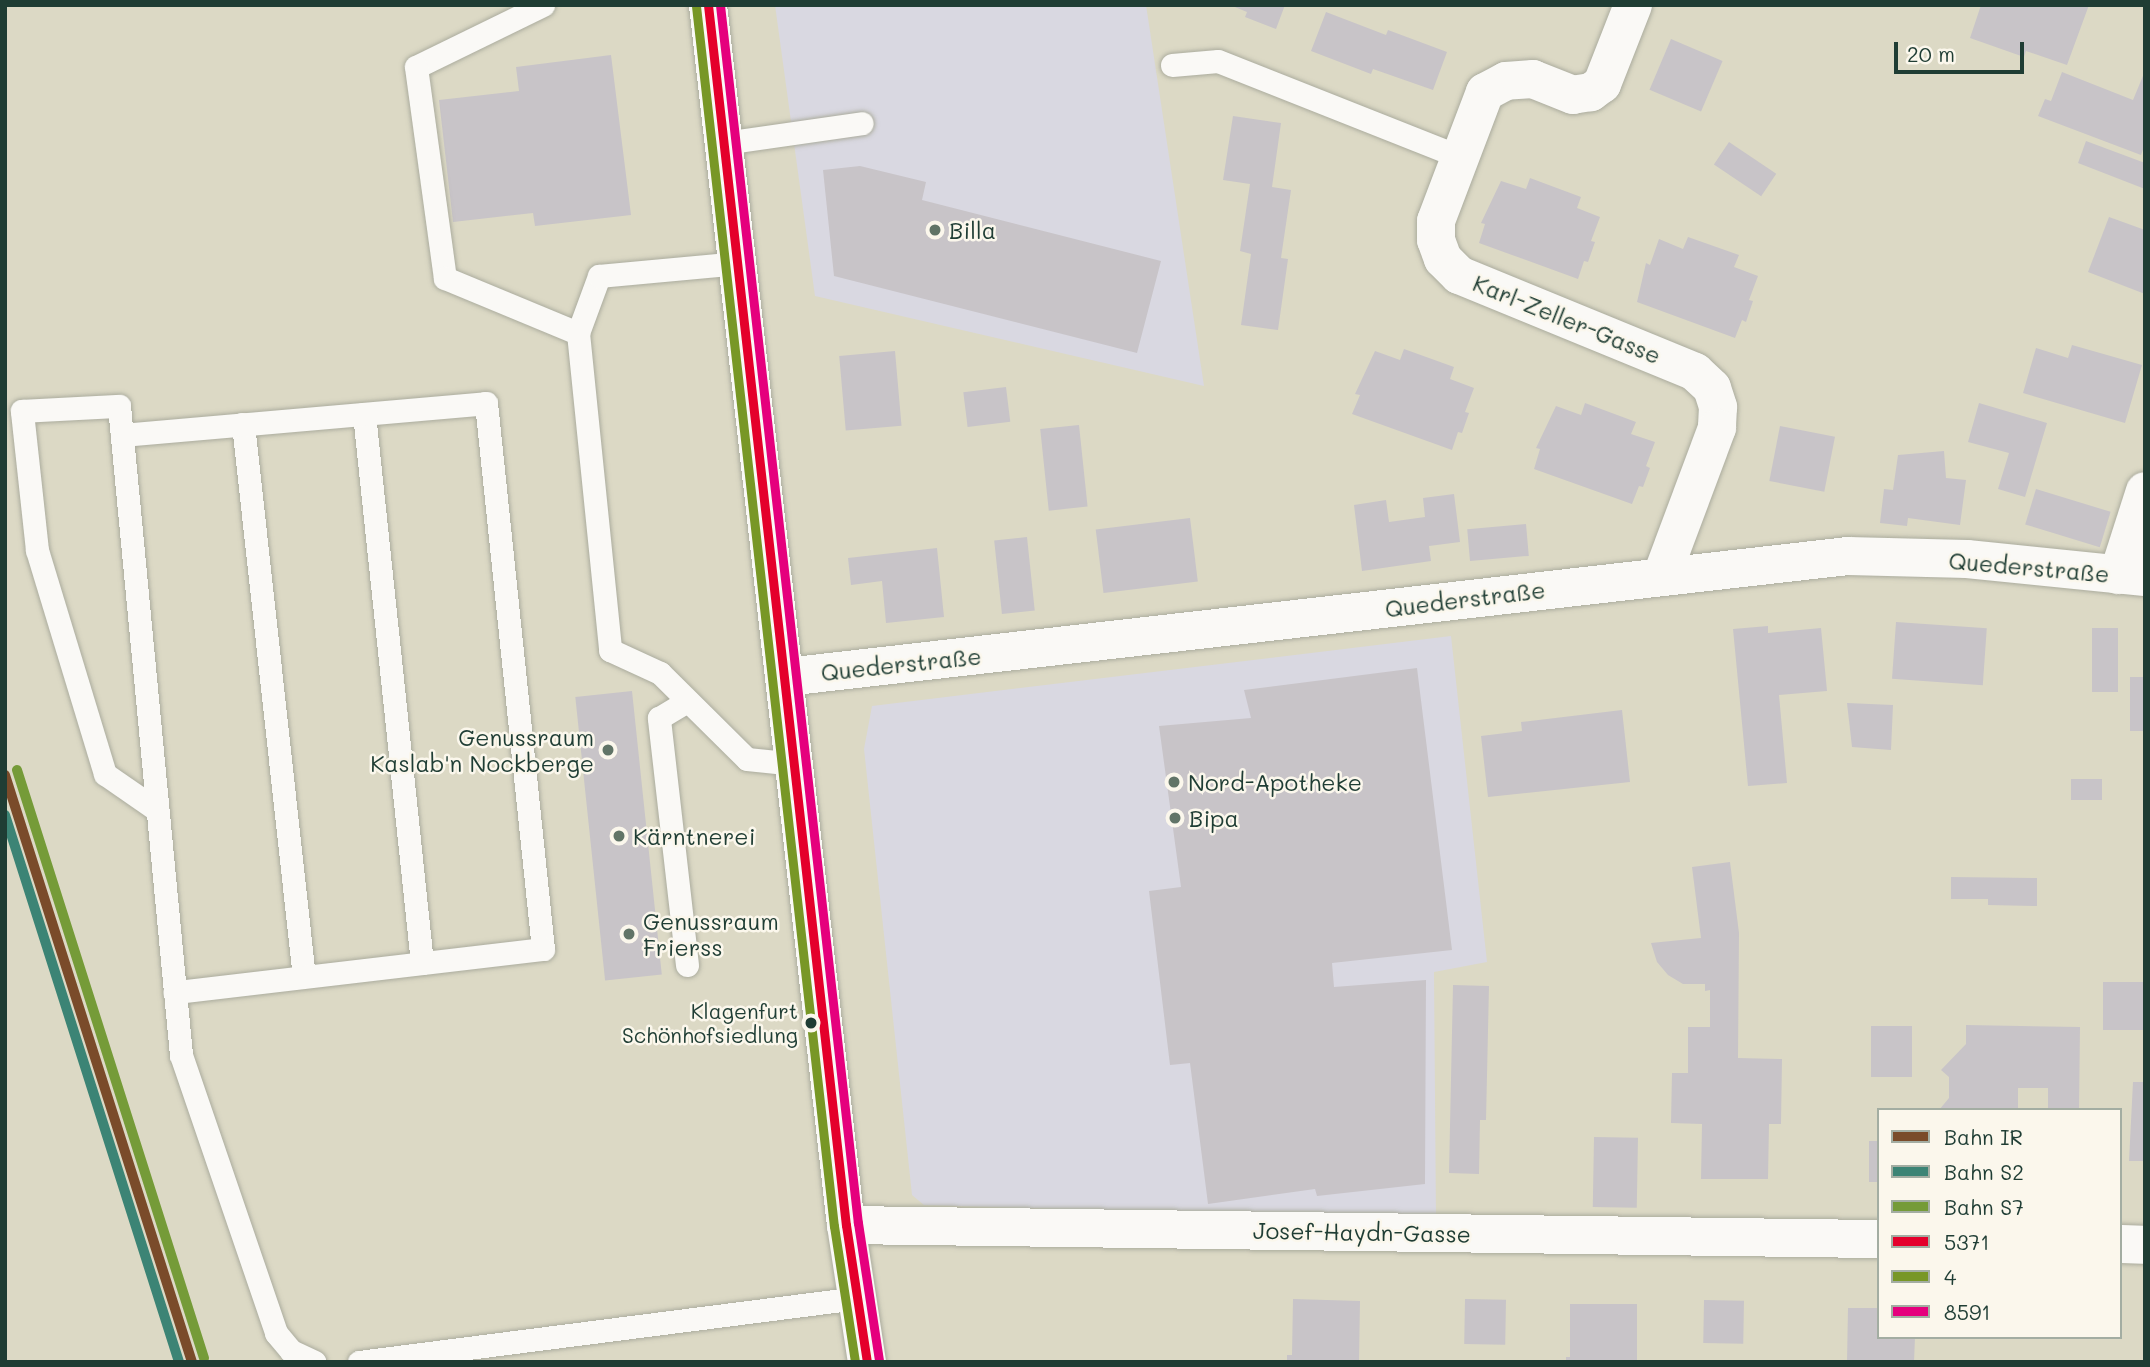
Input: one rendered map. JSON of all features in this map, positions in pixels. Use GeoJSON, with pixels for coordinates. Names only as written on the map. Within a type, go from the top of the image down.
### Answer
{"type":"FeatureCollection","features":[{"type":"Feature","properties":{"kind":"street"},"geometry":{"type":"LineString","coordinates":[[708,5],[796,764],[846,1225],[867,1362]]}},
{"type":"Feature","properties":{"kind":"street","name":"Karl-Zeller-Gasse"},"geometry":{"type":"LineString","coordinates":[[1633,5],[1602,84],[1591,92],[1573,95],[1533,79],[1506,81],[1485,92],[1436,221],[1436,240],[1443,259],[1459,275],[1695,372],[1712,388],[1718,407],[1717,428],[1662,575]]}},
{"type":"Feature","properties":{"kind":"street"},"geometry":{"type":"LineString","coordinates":[[2132,576],[2145,491]]}},
{"type":"Feature","properties":{"kind":"street","name":"Quederstraße"},"geometry":{"type":"LineString","coordinates":[[786,677],[1662,575],[1848,556],[1967,559],[2132,576]]}},
{"type":"Feature","properties":{"kind":"street","name":"Josef-Haydn-Gasse"},"geometry":{"type":"LineString","coordinates":[[846,1225],[1877,1239]]}},
{"type":"Feature","properties":{"kind":"street"},"geometry":{"type":"LineString","coordinates":[[2122,1244],[2145,1245]]}},
{"type":"Feature","properties":{"kind":"lane"},"geometry":{"type":"LineString","coordinates":[[543,5],[416,67],[445,278],[578,333]]}},
{"type":"Feature","properties":{"kind":"lane"},"geometry":{"type":"LineString","coordinates":[[1172,65],[1218,61],[1460,157]]}},
{"type":"Feature","properties":{"kind":"lane"},"geometry":{"type":"LineString","coordinates":[[724,143],[862,123]]}},
{"type":"Feature","properties":{"kind":"lane"},"geometry":{"type":"LineString","coordinates":[[738,264],[598,276],[578,333],[610,650],[660,673],[747,759],[796,764]]}},
{"type":"Feature","properties":{"kind":"lane"},"geometry":{"type":"LineString","coordinates":[[122,435],[486,404],[543,949],[174,992]]}},
{"type":"Feature","properties":{"kind":"lane"},"geometry":{"type":"LineString","coordinates":[[157,810],[105,774],[37,550],[22,411],[119,406],[181,1055],[276,1333],[291,1351],[316,1362]]}},
{"type":"Feature","properties":{"kind":"lane"},"geometry":{"type":"LineString","coordinates":[[364,414],[422,963]]}},
{"type":"Feature","properties":{"kind":"lane"},"geometry":{"type":"LineString","coordinates":[[243,424],[304,977]]}},
{"type":"Feature","properties":{"kind":"lane"},"geometry":{"type":"LineString","coordinates":[[687,701],[659,718],[687,965]]}},
{"type":"Feature","properties":{"kind":"lane"},"geometry":{"type":"LineString","coordinates":[[359,1362],[858,1298]]}},
{"type":"Feature","properties":{"kind":"shaded area"},"geometry":{"type":"Polygon","coordinates":[[[775,5],[1146,5],[1204,386],[815,296],[775,5]]]}},
{"type":"Feature","properties":{"kind":"shaded area"},"geometry":{"type":"Polygon","coordinates":[[[1451,636],[1487,962],[1434,972],[1436,1220],[924,1205],[912,1195],[864,749],[872,706],[1451,636]]]}},
{"type":"Feature","properties":{"kind":"building"},"geometry":{"type":"Polygon","coordinates":[[[1230,5],[1285,5],[1276,29],[1245,17],[1247,12],[1230,5]]]}},
{"type":"Feature","properties":{"kind":"building"},"geometry":{"type":"Polygon","coordinates":[[[1981,5],[2089,5],[2067,65],[2026,51],[2024,57],[1970,38],[1981,5]]]}},
{"type":"Feature","properties":{"kind":"building"},"geometry":{"type":"Polygon","coordinates":[[[1326,12],[1386,35],[1388,30],[1447,52],[1433,90],[1373,69],[1371,74],[1311,51],[1326,12]]]}},
{"type":"Feature","properties":{"kind":"building"},"geometry":{"type":"Polygon","coordinates":[[[1671,39],[1723,61],[1701,112],[1650,90],[1671,39]]]}},
{"type":"Feature","properties":{"kind":"building"},"geometry":{"type":"Polygon","coordinates":[[[611,55],[631,215],[535,226],[533,213],[453,222],[439,100],[519,91],[516,67],[611,55]]]}},
{"type":"Feature","properties":{"kind":"building"},"geometry":{"type":"Polygon","coordinates":[[[2145,71],[2145,144],[2141,155],[2038,116],[2045,99],[2051,101],[2062,72],[2133,100],[2145,71]]]}},
{"type":"Feature","properties":{"kind":"building"},"geometry":{"type":"Polygon","coordinates":[[[1233,116],[1281,123],[1272,187],[1291,190],[1281,258],[1288,259],[1278,330],[1241,325],[1251,254],[1240,251],[1250,184],[1223,180],[1233,116]]]}},
{"type":"Feature","properties":{"kind":"building"},"geometry":{"type":"Polygon","coordinates":[[[2086,141],[2145,163],[2145,189],[2078,163],[2086,141]]]}},
{"type":"Feature","properties":{"kind":"building"},"geometry":{"type":"Polygon","coordinates":[[[1729,142],[1776,174],[1761,196],[1714,164],[1729,142]]]}},
{"type":"Feature","properties":{"kind":"building","name":"Billa"},"geometry":{"type":"Polygon","coordinates":[[[860,166],[926,182],[922,200],[1161,261],[1137,353],[834,276],[823,170],[860,166]]]}},
{"type":"Feature","properties":{"kind":"building"},"geometry":{"type":"Polygon","coordinates":[[[1530,178],[1581,197],[1577,208],[1600,217],[1591,241],[1595,242],[1588,262],[1584,261],[1578,279],[1479,243],[1485,224],[1481,223],[1501,181],[1526,189],[1530,178]]]}},
{"type":"Feature","properties":{"kind":"building"},"geometry":{"type":"Polygon","coordinates":[[[2109,217],[2145,230],[2145,294],[2088,272],[2109,217]]]}},
{"type":"Feature","properties":{"kind":"building"},"geometry":{"type":"Polygon","coordinates":[[[1688,237],[1739,255],[1734,267],[1758,276],[1749,300],[1753,301],[1746,322],[1742,320],[1735,338],[1637,302],[1646,263],[1650,265],[1659,239],[1683,249],[1688,237]]]}},
{"type":"Feature","properties":{"kind":"building"},"geometry":{"type":"Polygon","coordinates":[[[2072,345],[2142,365],[2125,423],[2023,393],[2036,348],[2068,358],[2072,345]]]}},
{"type":"Feature","properties":{"kind":"building"},"geometry":{"type":"Polygon","coordinates":[[[1404,349],[1454,367],[1450,379],[1474,388],[1465,412],[1469,413],[1462,433],[1458,432],[1452,450],[1352,414],[1360,395],[1355,394],[1375,351],[1400,360],[1404,349]]]}},
{"type":"Feature","properties":{"kind":"building"},"geometry":{"type":"Polygon","coordinates":[[[895,351],[902,426],[846,431],[839,356],[895,351]]]}},
{"type":"Feature","properties":{"kind":"building"},"geometry":{"type":"Polygon","coordinates":[[[1006,387],[1010,422],[968,427],[963,392],[1006,387]]]}},
{"type":"Feature","properties":{"kind":"building"},"geometry":{"type":"Polygon","coordinates":[[[1585,403],[1636,422],[1631,434],[1655,442],[1646,466],[1650,468],[1643,487],[1639,486],[1632,504],[1534,469],[1540,449],[1536,448],[1556,406],[1581,415],[1585,403]]]}},
{"type":"Feature","properties":{"kind":"building"},"geometry":{"type":"Polygon","coordinates":[[[1979,403],[2047,423],[2025,497],[1998,489],[2009,453],[1968,442],[1979,403]]]}},
{"type":"Feature","properties":{"kind":"building"},"geometry":{"type":"Polygon","coordinates":[[[1079,425],[1088,507],[1049,511],[1040,429],[1079,425]]]}},
{"type":"Feature","properties":{"kind":"building"},"geometry":{"type":"Polygon","coordinates":[[[1780,426],[1835,437],[1824,492],[1769,481],[1780,426]]]}},
{"type":"Feature","properties":{"kind":"building"},"geometry":{"type":"Polygon","coordinates":[[[1944,451],[1946,478],[1966,480],[1960,525],[1908,518],[1907,526],[1880,523],[1884,489],[1893,490],[1898,455],[1944,451]]]}},
{"type":"Feature","properties":{"kind":"building"},"geometry":{"type":"Polygon","coordinates":[[[2036,489],[2111,512],[2100,547],[2025,524],[2036,489]]]}},
{"type":"Feature","properties":{"kind":"building"},"geometry":{"type":"Polygon","coordinates":[[[1454,494],[1460,542],[1429,546],[1431,561],[1362,571],[1354,505],[1386,500],[1389,522],[1425,517],[1423,498],[1454,494]]]}},
{"type":"Feature","properties":{"kind":"building"},"geometry":{"type":"Polygon","coordinates":[[[1190,518],[1198,582],[1104,593],[1096,530],[1190,518]]]}},
{"type":"Feature","properties":{"kind":"building"},"geometry":{"type":"Polygon","coordinates":[[[1526,524],[1529,556],[1470,561],[1467,529],[1526,524]]]}},
{"type":"Feature","properties":{"kind":"building"},"geometry":{"type":"Polygon","coordinates":[[[1027,537],[1035,611],[1002,614],[994,540],[1027,537]]]}},
{"type":"Feature","properties":{"kind":"building"},"geometry":{"type":"Polygon","coordinates":[[[937,548],[944,617],[886,623],[882,581],[851,585],[848,558],[937,548]]]}},
{"type":"Feature","properties":{"kind":"building"},"geometry":{"type":"Polygon","coordinates":[[[1896,622],[1987,628],[1983,685],[1892,679],[1896,622]]]}},
{"type":"Feature","properties":{"kind":"building"},"geometry":{"type":"Polygon","coordinates":[[[1768,626],[1768,633],[1821,628],[1827,691],[1779,695],[1787,783],[1748,786],[1733,629],[1768,626]]]}},
{"type":"Feature","properties":{"kind":"building"},"geometry":{"type":"Polygon","coordinates":[[[2092,628],[2118,628],[2118,692],[2092,692],[2092,628]]]}},
{"type":"Feature","properties":{"kind":"building"},"geometry":{"type":"Polygon","coordinates":[[[1417,668],[1452,950],[1332,963],[1334,987],[1426,980],[1425,1184],[1317,1196],[1315,1189],[1208,1204],[1190,1063],[1170,1065],[1149,891],[1181,887],[1159,726],[1251,718],[1244,690],[1417,668]]]}},
{"type":"Feature","properties":{"kind":"building"},"geometry":{"type":"Polygon","coordinates":[[[2130,677],[2145,677],[2145,731],[2130,731],[2130,677]]]}},
{"type":"Feature","properties":{"kind":"building","name":"Kärntnerei"},"geometry":{"type":"Polygon","coordinates":[[[632,691],[662,974],[605,980],[575,697],[632,691]]]}},
{"type":"Feature","properties":{"kind":"building"},"geometry":{"type":"Polygon","coordinates":[[[1847,703],[1893,705],[1891,750],[1852,747],[1847,703]]]}},
{"type":"Feature","properties":{"kind":"building"},"geometry":{"type":"Polygon","coordinates":[[[1622,710],[1630,782],[1488,797],[1481,736],[1522,731],[1521,722],[1622,710]]]}},
{"type":"Feature","properties":{"kind":"building"},"geometry":{"type":"Polygon","coordinates":[[[2071,779],[2102,779],[2102,800],[2071,800],[2071,779]]]}},
{"type":"Feature","properties":{"kind":"building"},"geometry":{"type":"Polygon","coordinates":[[[1730,862],[1739,933],[1738,1058],[1782,1059],[1781,1124],[1769,1124],[1768,1179],[1701,1179],[1702,1124],[1671,1123],[1672,1073],[1688,1073],[1688,1027],[1710,1027],[1710,990],[1705,991],[1705,984],[1683,984],[1668,975],[1657,962],[1651,943],[1701,938],[1692,867],[1730,862]]]}},
{"type":"Feature","properties":{"kind":"building"},"geometry":{"type":"Polygon","coordinates":[[[1951,877],[2037,878],[2037,906],[1988,905],[1988,899],[1951,899],[1951,877]]]}},
{"type":"Feature","properties":{"kind":"building"},"geometry":{"type":"Polygon","coordinates":[[[2103,982],[2145,982],[2145,1030],[2103,1030],[2103,982]]]}},
{"type":"Feature","properties":{"kind":"building"},"geometry":{"type":"Polygon","coordinates":[[[1453,985],[1489,986],[1486,1120],[1480,1120],[1479,1174],[1449,1173],[1453,985]]]}},
{"type":"Feature","properties":{"kind":"building"},"geometry":{"type":"Polygon","coordinates":[[[1966,1025],[2080,1027],[2079,1108],[2048,1108],[2048,1088],[2018,1088],[2018,1108],[1941,1108],[1949,1098],[1949,1077],[1941,1070],[1966,1044],[1966,1025]]]}},
{"type":"Feature","properties":{"kind":"building"},"geometry":{"type":"Polygon","coordinates":[[[1871,1026],[1912,1026],[1912,1077],[1871,1077],[1871,1026]]]}},
{"type":"Feature","properties":{"kind":"building"},"geometry":{"type":"Polygon","coordinates":[[[2133,1082],[2145,1082],[2145,1161],[2129,1161],[2133,1082]]]}},
{"type":"Feature","properties":{"kind":"building"},"geometry":{"type":"Polygon","coordinates":[[[1594,1137],[1638,1138],[1637,1208],[1593,1207],[1594,1137]]]}},
{"type":"Feature","properties":{"kind":"building"},"geometry":{"type":"Polygon","coordinates":[[[1869,1141],[1877,1141],[1877,1182],[1869,1182],[1869,1141]]]}},
{"type":"Feature","properties":{"kind":"building"},"geometry":{"type":"Polygon","coordinates":[[[1293,1299],[1360,1301],[1359,1362],[1287,1362],[1287,1355],[1292,1355],[1293,1299]]]}},
{"type":"Feature","properties":{"kind":"building"},"geometry":{"type":"Polygon","coordinates":[[[1465,1299],[1506,1300],[1505,1345],[1464,1344],[1465,1299]]]}},
{"type":"Feature","properties":{"kind":"building"},"geometry":{"type":"Polygon","coordinates":[[[1704,1300],[1744,1301],[1743,1344],[1703,1343],[1704,1300]]]}},
{"type":"Feature","properties":{"kind":"building"},"geometry":{"type":"Polygon","coordinates":[[[1570,1304],[1637,1304],[1637,1362],[1566,1362],[1566,1357],[1570,1357],[1570,1304]]]}},
{"type":"Feature","properties":{"kind":"building"},"geometry":{"type":"Polygon","coordinates":[[[1848,1308],[1877,1308],[1877,1339],[1915,1339],[1914,1362],[1847,1362],[1848,1308]]]}},
{"type":"Feature","properties":{"kind":"rail line","name":"S7"},"geometry":{"type":"LineString","coordinates":[[17,770],[204,1358]]}},
{"type":"Feature","properties":{"kind":"rail line","name":"IR"},"geometry":{"type":"LineString","coordinates":[[5,775],[192,1362]]}},
{"type":"Feature","properties":{"kind":"rail line","name":"S2"},"geometry":{"type":"LineString","coordinates":[[5,815],[179,1362]]}},
{"type":"Feature","properties":{"kind":"transit line","name":"5371"},"geometry":{"type":"LineString","coordinates":[[708,5],[846,1225],[867,1362]]}},
{"type":"Feature","properties":{"kind":"transit line","name":"8591"},"geometry":{"type":"LineString","coordinates":[[720,5],[858,1223],[879,1360]]}},
{"type":"Feature","properties":{"kind":"transit line","name":"4"},"geometry":{"type":"LineString","coordinates":[[696,6],[834,1226],[855,1362]]}},
{"type":"Feature","properties":{"kind":"place","name":"Billa"},"geometry":{"type":"Point","coordinates":[935,230]}},
{"type":"Feature","properties":{"kind":"place","name":"Genussraum Kaslab'n Nockberge"},"geometry":{"type":"Point","coordinates":[608,750]}},
{"type":"Feature","properties":{"kind":"place","name":"Nord-Apotheke"},"geometry":{"type":"Point","coordinates":[1174,782]}},
{"type":"Feature","properties":{"kind":"place","name":"Bipa"},"geometry":{"type":"Point","coordinates":[1175,818]}},
{"type":"Feature","properties":{"kind":"place","name":"Kärntnerei"},"geometry":{"type":"Point","coordinates":[619,836]}},
{"type":"Feature","properties":{"kind":"place","name":"Genussraum Frierss"},"geometry":{"type":"Point","coordinates":[629,934]}},
{"type":"Feature","properties":{"kind":"place","name":"Klagenfurt Schönhofsiedlung"},"geometry":{"type":"Point","coordinates":[811,1023]}}]}
